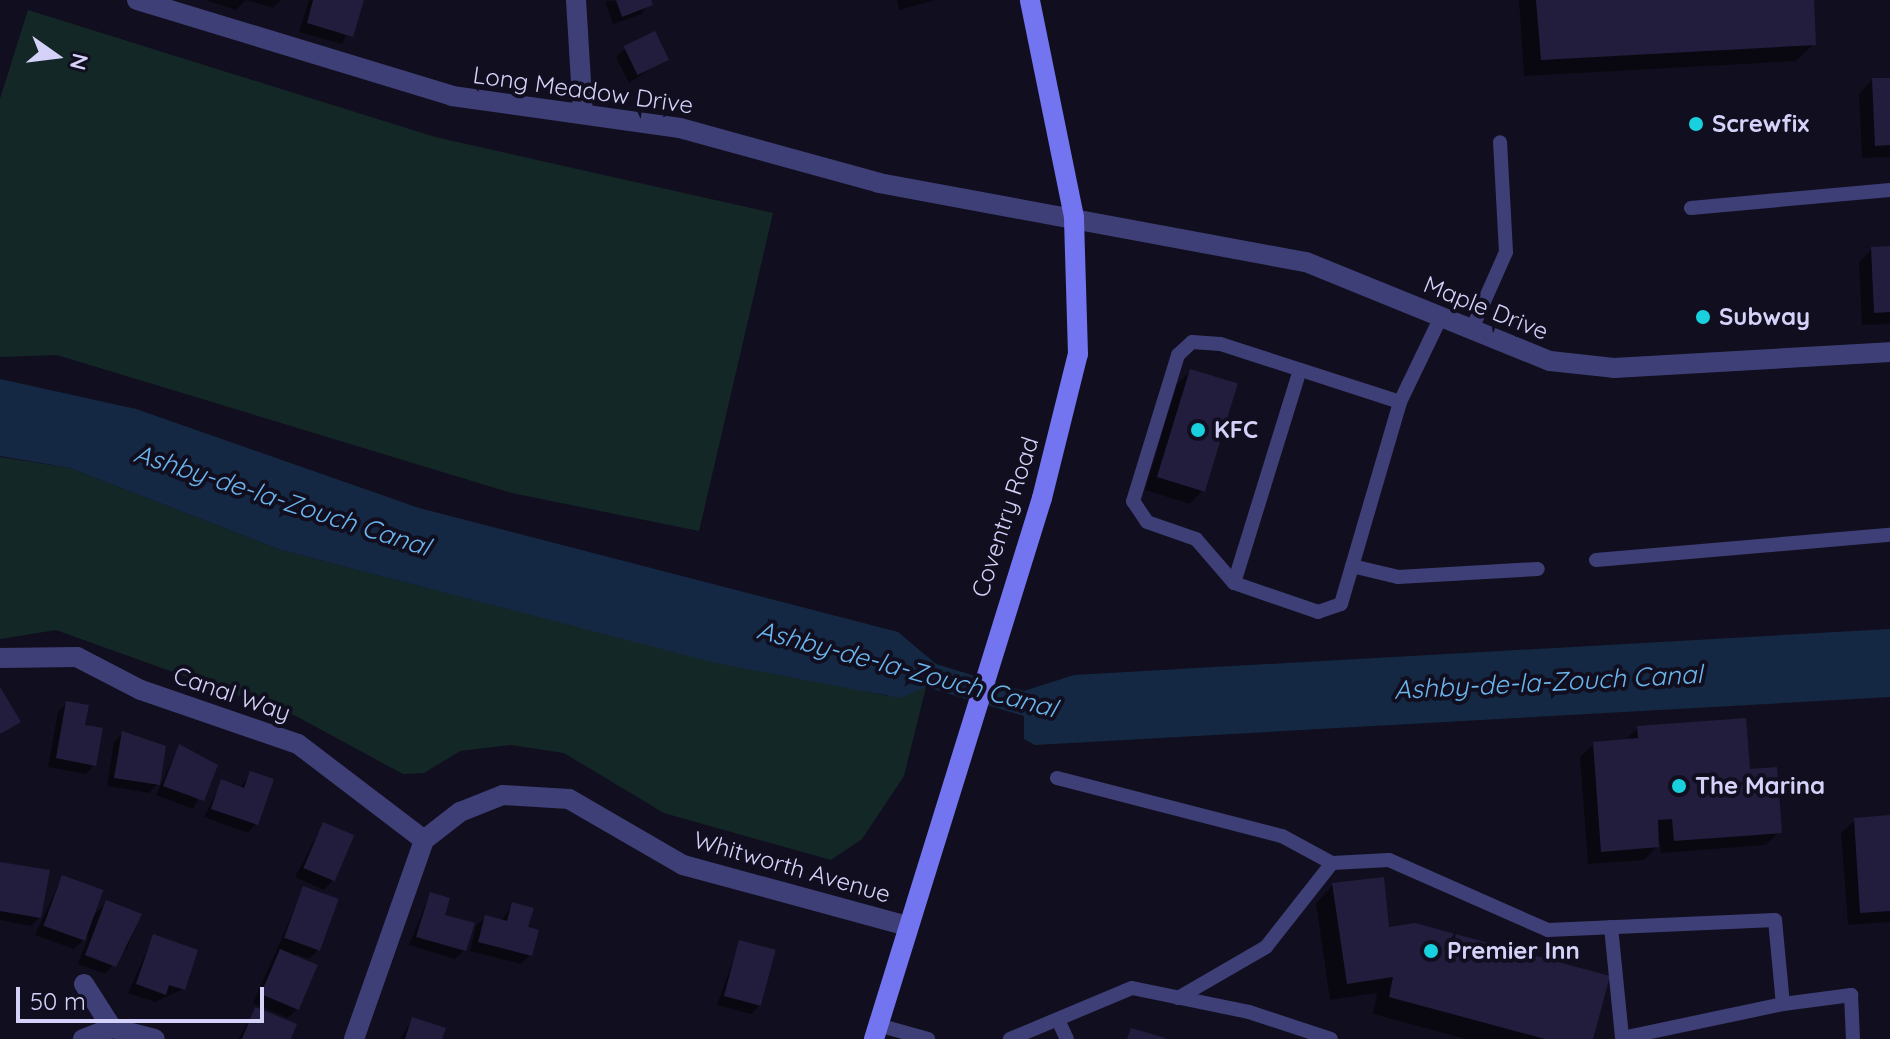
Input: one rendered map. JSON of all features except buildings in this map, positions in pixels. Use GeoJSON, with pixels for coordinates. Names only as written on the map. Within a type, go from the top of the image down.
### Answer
{"type":"FeatureCollection","features":[{"type":"Feature","properties":{"kind":"main road","name":"Coventry Road"},"geometry":{"type":"LineString","coordinates":[[876,1032],[999,620],[1042,498],[1078,354],[1074,217],[1030,0]]}},
{"type":"Feature","properties":{"kind":"street","name":"Long Meadow Drive"},"geometry":{"type":"LineString","coordinates":[[137,0],[452,96],[680,128],[879,183],[1074,217]]}},
{"type":"Feature","properties":{"kind":"street"},"geometry":{"type":"LineString","coordinates":[[576,0],[583,113]]}},
{"type":"Feature","properties":{"kind":"street","name":"Maple Drive"},"geometry":{"type":"LineString","coordinates":[[1074,217],[1306,262],[1440,319],[1550,361],[1614,368],[1890,352]]}},
{"type":"Feature","properties":{"kind":"street","name":"Canal Way"},"geometry":{"type":"LineString","coordinates":[[0,658],[77,657],[141,690],[298,744],[424,840]]}},
{"type":"Feature","properties":{"kind":"street","name":"Whitworth Avenue"},"geometry":{"type":"LineString","coordinates":[[424,840],[460,812],[503,795],[569,799],[683,865],[908,926]]}},
{"type":"Feature","properties":{"kind":"street"},"geometry":{"type":"LineString","coordinates":[[354,1039],[424,840]]}},
{"type":"Feature","properties":{"kind":"street"},"geometry":{"type":"LineString","coordinates":[[84,984],[112,1028]]}},
{"type":"Feature","properties":{"kind":"street"},"geometry":{"type":"LineString","coordinates":[[83,1039],[112,1028],[155,1039]]}},
{"type":"Feature","properties":{"kind":"lane"},"geometry":{"type":"LineString","coordinates":[[1471,331],[1506,252],[1500,142]]}},
{"type":"Feature","properties":{"kind":"lane"},"geometry":{"type":"LineString","coordinates":[[1691,208],[1890,190]]}},
{"type":"Feature","properties":{"kind":"lane"},"geometry":{"type":"LineString","coordinates":[[1400,402],[1300,370],[1192,342],[1174,370],[1133,501],[1147,522],[1196,539],[1234,583],[1318,612],[1341,604],[1400,402],[1440,319]]}},
{"type":"Feature","properties":{"kind":"lane"},"geometry":{"type":"LineString","coordinates":[[1234,583],[1300,370]]}},
{"type":"Feature","properties":{"kind":"lane"},"geometry":{"type":"LineString","coordinates":[[1596,560],[1890,535]]}},
{"type":"Feature","properties":{"kind":"lane"},"geometry":{"type":"LineString","coordinates":[[1352,566],[1398,577],[1538,569]]}},
{"type":"Feature","properties":{"kind":"lane"},"geometry":{"type":"LineString","coordinates":[[1057,778],[1282,836],[1332,863],[1389,860],[1548,930],[1775,920],[1783,1004]]}},
{"type":"Feature","properties":{"kind":"lane"},"geometry":{"type":"LineString","coordinates":[[1178,998],[1266,947],[1332,863]]}},
{"type":"Feature","properties":{"kind":"lane"},"geometry":{"type":"LineString","coordinates":[[1611,927],[1622,1038],[1783,1004],[1851,995],[1853,1039]]}},
{"type":"Feature","properties":{"kind":"lane"},"geometry":{"type":"LineString","coordinates":[[1010,1039],[1132,988],[1331,1039]]}},
{"type":"Feature","properties":{"kind":"lane"},"geometry":{"type":"LineString","coordinates":[[1058,1020],[1067,1039]]}},
{"type":"Feature","properties":{"kind":"lane"},"geometry":{"type":"LineString","coordinates":[[876,1032],[928,1039]]}},
{"type":"Feature","properties":{"kind":"green space"},"geometry":{"type":"Polygon","coordinates":[[[28,10],[435,137],[773,213],[699,531],[512,493],[57,355],[0,357],[0,99],[28,10]]]}},
{"type":"Feature","properties":{"kind":"green space"},"geometry":{"type":"Polygon","coordinates":[[[0,457],[70,468],[281,550],[548,619],[887,696],[926,687],[904,776],[862,839],[831,860],[664,813],[564,753],[511,745],[460,751],[424,773],[403,774],[296,716],[56,630],[0,639],[0,457]]]}},
{"type":"Feature","properties":{"kind":"water","name":"Ashby-de-la-Zouch Canal"},"geometry":{"type":"Polygon","coordinates":[[[0,379],[136,409],[419,508],[898,632],[936,664],[1024,691],[1074,675],[1890,629],[1890,697],[1035,745],[1024,739],[1024,716],[926,687],[900,698],[716,663],[281,550],[70,468],[0,456],[0,379]]]}},
{"type":"Feature","properties":{"kind":"place","name":"Screwfix"},"geometry":{"type":"Point","coordinates":[1696,124]}},
{"type":"Feature","properties":{"kind":"place","name":"Subway"},"geometry":{"type":"Point","coordinates":[1703,317]}},
{"type":"Feature","properties":{"kind":"place","name":"KFC"},"geometry":{"type":"Point","coordinates":[1198,430]}},
{"type":"Feature","properties":{"kind":"place","name":"The Marina"},"geometry":{"type":"Point","coordinates":[1679,786]}},
{"type":"Feature","properties":{"kind":"place","name":"Premier Inn"},"geometry":{"type":"Point","coordinates":[1431,951]}}]}
